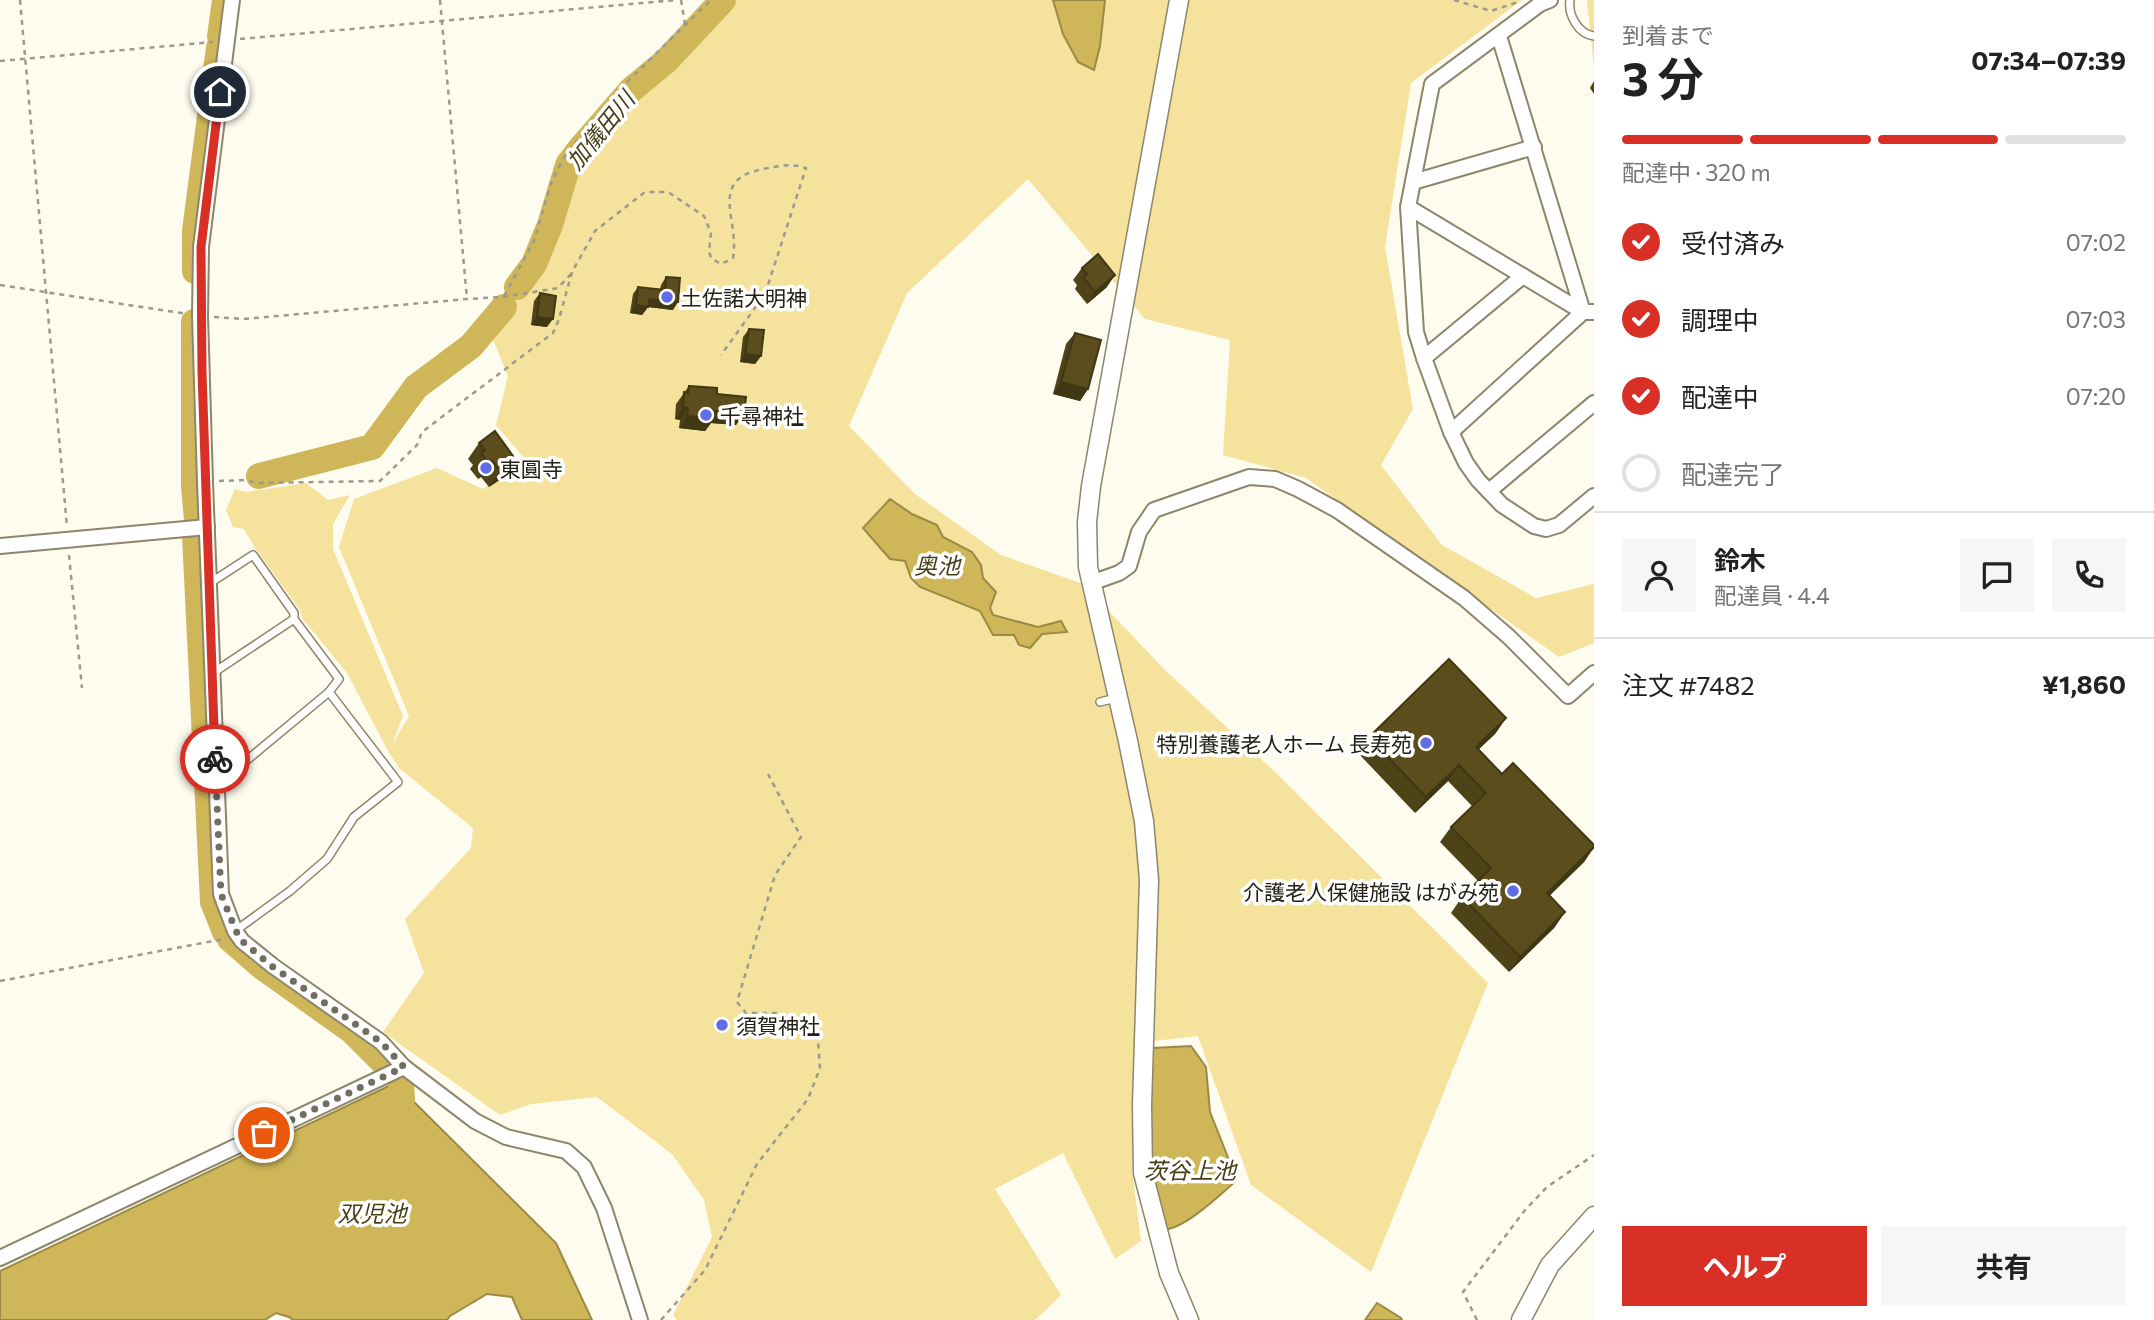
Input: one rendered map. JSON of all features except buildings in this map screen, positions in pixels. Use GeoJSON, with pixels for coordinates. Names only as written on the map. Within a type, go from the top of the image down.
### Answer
{"type":"FeatureCollection","features":[{"type":"Feature","properties":{"kind":"street"},"geometry":{"type":"LineString","coordinates":[[232,0],[201,247],[200,316],[221,894],[242,941],[273,967],[381,1042],[404,1067],[475,1121],[506,1137],[566,1151],[584,1167],[604,1208],[640,1320]]}},
{"type":"Feature","properties":{"kind":"street"},"geometry":{"type":"LineString","coordinates":[[1179,0],[1091,486],[1087,522],[1088,567],[1108,700],[1128,741],[1144,821],[1149,880],[1142,1105],[1143,1173],[1168,1273],[1189,1320]]}},
{"type":"Feature","properties":{"kind":"street"},"geometry":{"type":"LineString","coordinates":[[1550,0],[1540,4],[1432,83],[1408,207],[1416,332],[1451,432],[1466,463],[1502,505],[1534,526],[1546,529],[1559,525],[1594,496]]}},
{"type":"Feature","properties":{"kind":"street"},"geometry":{"type":"LineString","coordinates":[[1499,36],[1588,312]]}},
{"type":"Feature","properties":{"kind":"street"},"geometry":{"type":"LineString","coordinates":[[1413,182],[1534,147]]}},
{"type":"Feature","properties":{"kind":"street"},"geometry":{"type":"LineString","coordinates":[[1408,207],[1588,312]]}},
{"type":"Feature","properties":{"kind":"street"},"geometry":{"type":"LineString","coordinates":[[1424,358],[1523,276]]}},
{"type":"Feature","properties":{"kind":"street"},"geometry":{"type":"LineString","coordinates":[[1451,432],[1588,312]]}},
{"type":"Feature","properties":{"kind":"street"},"geometry":{"type":"LineString","coordinates":[[1489,491],[1594,403]]}},
{"type":"Feature","properties":{"kind":"street"},"geometry":{"type":"LineString","coordinates":[[1091,583],[1119,573],[1129,566],[1139,532],[1154,510],[1249,477],[1275,479],[1337,510],[1464,598],[1509,637],[1568,696],[1594,673]]}},
{"type":"Feature","properties":{"kind":"street"},"geometry":{"type":"LineString","coordinates":[[0,546],[207,527]]}},
{"type":"Feature","properties":{"kind":"street"},"geometry":{"type":"LineString","coordinates":[[0,1258],[404,1067]]}},
{"type":"Feature","properties":{"kind":"street"},"geometry":{"type":"LineString","coordinates":[[1521,1320],[1550,1265],[1594,1216]]}},
{"type":"Feature","properties":{"kind":"lane"},"geometry":{"type":"LineString","coordinates":[[1570,0],[1569,10],[1580,30],[1594,36]]}},
{"type":"Feature","properties":{"kind":"lane"},"geometry":{"type":"LineString","coordinates":[[209,583],[253,555],[293,613],[294,620],[340,678],[329,692],[216,785]]}},
{"type":"Feature","properties":{"kind":"lane"},"geometry":{"type":"LineString","coordinates":[[212,674],[294,620]]}},
{"type":"Feature","properties":{"kind":"lane"},"geometry":{"type":"LineString","coordinates":[[236,931],[290,891],[327,859],[354,817],[398,782],[329,692]]}},
{"type":"Feature","properties":{"kind":"path"},"geometry":{"type":"LineString","coordinates":[[20,0],[82,688]]}},
{"type":"Feature","properties":{"kind":"path"},"geometry":{"type":"LineString","coordinates":[[440,0],[467,299]]}},
{"type":"Feature","properties":{"kind":"path"},"geometry":{"type":"LineString","coordinates":[[0,61],[676,0]]}},
{"type":"Feature","properties":{"kind":"path"},"geometry":{"type":"LineString","coordinates":[[681,0],[685,26]]}},
{"type":"Feature","properties":{"kind":"path"},"geometry":{"type":"LineString","coordinates":[[503,297],[534,241],[551,183],[563,159],[630,79],[711,0]]}},
{"type":"Feature","properties":{"kind":"path"},"geometry":{"type":"LineString","coordinates":[[1454,0],[1491,10],[1524,0]]}},
{"type":"Feature","properties":{"kind":"path"},"geometry":{"type":"LineString","coordinates":[[0,285],[200,316],[244,319],[503,297],[558,288],[572,272],[595,231],[645,192],[667,192],[704,216],[711,233],[709,251],[712,258],[721,264],[733,258],[735,244],[729,195],[735,181],[751,172],[794,164],[806,169],[765,293],[720,355]]}},
{"type":"Feature","properties":{"kind":"path"},"geometry":{"type":"LineString","coordinates":[[205,482],[380,481],[417,445],[422,432],[553,333],[572,272]]}},
{"type":"Feature","properties":{"kind":"path"},"geometry":{"type":"LineString","coordinates":[[661,1320],[705,1270],[757,1164],[808,1099],[820,1068],[818,1041],[803,1020],[778,1013],[746,1013],[737,1002],[775,874],[801,837],[768,774]]}},
{"type":"Feature","properties":{"kind":"path"},"geometry":{"type":"LineString","coordinates":[[0,981],[222,940],[236,931]]}},
{"type":"Feature","properties":{"kind":"path"},"geometry":{"type":"LineString","coordinates":[[1477,1320],[1463,1292],[1539,1194],[1594,1155]]}},
{"type":"Feature","properties":{"kind":"shaded area"},"geometry":{"type":"Polygon","coordinates":[[[737,0],[1522,0],[1411,83],[1385,247],[1413,409],[1381,465],[1442,545],[1536,598],[1594,584],[1594,643],[1559,657],[1306,478],[1223,455],[1230,340],[1145,319],[1028,179],[907,293],[849,426],[915,494],[1001,555],[1083,584],[1164,669],[1276,773],[1488,983],[1371,1272],[1251,1185],[1198,1036],[1136,1043],[1132,1169],[1141,1241],[1115,1259],[1063,1153],[995,1189],[1061,1295],[1035,1320],[677,1320],[673,1315],[712,1237],[704,1200],[672,1154],[597,1097],[531,1104],[500,1115],[383,1032],[424,973],[405,919],[471,848],[473,828],[400,769],[347,673],[302,618],[300,610],[244,529],[233,527],[226,510],[235,489],[245,492],[306,483],[328,500],[350,495],[333,524],[333,549],[403,716],[392,745],[409,716],[339,547],[354,499],[437,468],[483,489],[524,458],[496,425],[508,376],[491,335],[551,238],[573,178],[615,119],[737,0]]]}},
{"type":"Feature","properties":{"kind":"shaded area"},"geometry":{"type":"Polygon","coordinates":[[[1587,0],[1594,0],[1594,67],[1587,0]]]}},
{"type":"Feature","properties":{"kind":"water"},"geometry":{"type":"Polygon","coordinates":[[[1053,0],[1105,0],[1100,46],[1094,70],[1078,62],[1063,34],[1053,0]]]}},
{"type":"Feature","properties":{"kind":"water","name":"奥池"},"geometry":{"type":"Polygon","coordinates":[[[890,499],[912,514],[937,525],[943,537],[972,552],[981,565],[983,578],[996,592],[990,608],[993,615],[1038,627],[1061,621],[1067,632],[1042,634],[1030,648],[1019,645],[1014,635],[993,635],[980,611],[920,587],[911,578],[905,561],[890,559],[863,528],[890,499]]]}},
{"type":"Feature","properties":{"kind":"water","name":"茨谷上池"},"geometry":{"type":"Polygon","coordinates":[[[1191,1046],[1206,1067],[1210,1112],[1237,1180],[1191,1218],[1162,1230],[1153,1185],[1148,1129],[1153,1048],[1191,1046]]]}},
{"type":"Feature","properties":{"kind":"water","name":"双児池"},"geometry":{"type":"Polygon","coordinates":[[[395,1083],[556,1243],[592,1320],[522,1320],[512,1297],[487,1294],[447,1320],[293,1320],[276,1313],[265,1320],[0,1320],[0,1271],[395,1083]]]}},
{"type":"Feature","properties":{"kind":"water"},"geometry":{"type":"Polygon","coordinates":[[[1377,1303],[1401,1318],[1402,1320],[1365,1320],[1377,1303]]]}},
{"type":"Feature","properties":{"kind":"waterway"},"geometry":{"type":"LineString","coordinates":[[220,37],[225,0]]}},
{"type":"Feature","properties":{"kind":"waterway","name":"加儀田川"},"geometry":{"type":"LineString","coordinates":[[517,287],[534,264],[550,225],[568,165],[631,90],[666,61],[723,0]]}},
{"type":"Feature","properties":{"kind":"waterway"},"geometry":{"type":"LineString","coordinates":[[195,271],[195,231],[219,48]]}},
{"type":"Feature","properties":{"kind":"waterway","name":"加儀田川"},"geometry":{"type":"LineString","coordinates":[[259,476],[372,447],[416,387],[471,346],[504,307]]}},
{"type":"Feature","properties":{"kind":"waterway"},"geometry":{"type":"LineString","coordinates":[[194,322],[194,486],[197,520]]}},
{"type":"Feature","properties":{"kind":"waterway"},"geometry":{"type":"LineString","coordinates":[[195,535],[213,902],[225,932]]}},
{"type":"Feature","properties":{"kind":"waterway"},"geometry":{"type":"LineString","coordinates":[[230,939],[261,966],[352,1031],[383,1062]]}},
{"type":"Feature","properties":{"kind":"waterway"},"geometry":{"type":"LineString","coordinates":[[401,1084],[402,1099]]}},
{"type":"Feature","properties":{"kind":"way so far"},"geometry":{"type":"LineString","coordinates":[[215,759],[221,894],[242,941],[273,967],[381,1042],[404,1067],[264,1133]]}},
{"type":"Feature","properties":{"kind":"place","name":"土佐諾大明神"},"geometry":{"type":"Point","coordinates":[667,297]}},
{"type":"Feature","properties":{"kind":"place","name":"千尋神社"},"geometry":{"type":"Point","coordinates":[706,415]}},
{"type":"Feature","properties":{"kind":"place","name":"東圓寺"},"geometry":{"type":"Point","coordinates":[486,468]}},
{"type":"Feature","properties":{"kind":"place","name":"特別養護老人ホーム 長寿苑"},"geometry":{"type":"Point","coordinates":[1426,743]}},
{"type":"Feature","properties":{"kind":"place","name":"介護老人保健施設 はがみ苑"},"geometry":{"type":"Point","coordinates":[1513,891]}},
{"type":"Feature","properties":{"kind":"place","name":"須賀神社"},"geometry":{"type":"Point","coordinates":[722,1025]}},
{"type":"Feature","properties":{"kind":"route"},"geometry":{"type":"LineString","coordinates":[[215,759],[200,316],[201,247],[220,92]]}}]}
